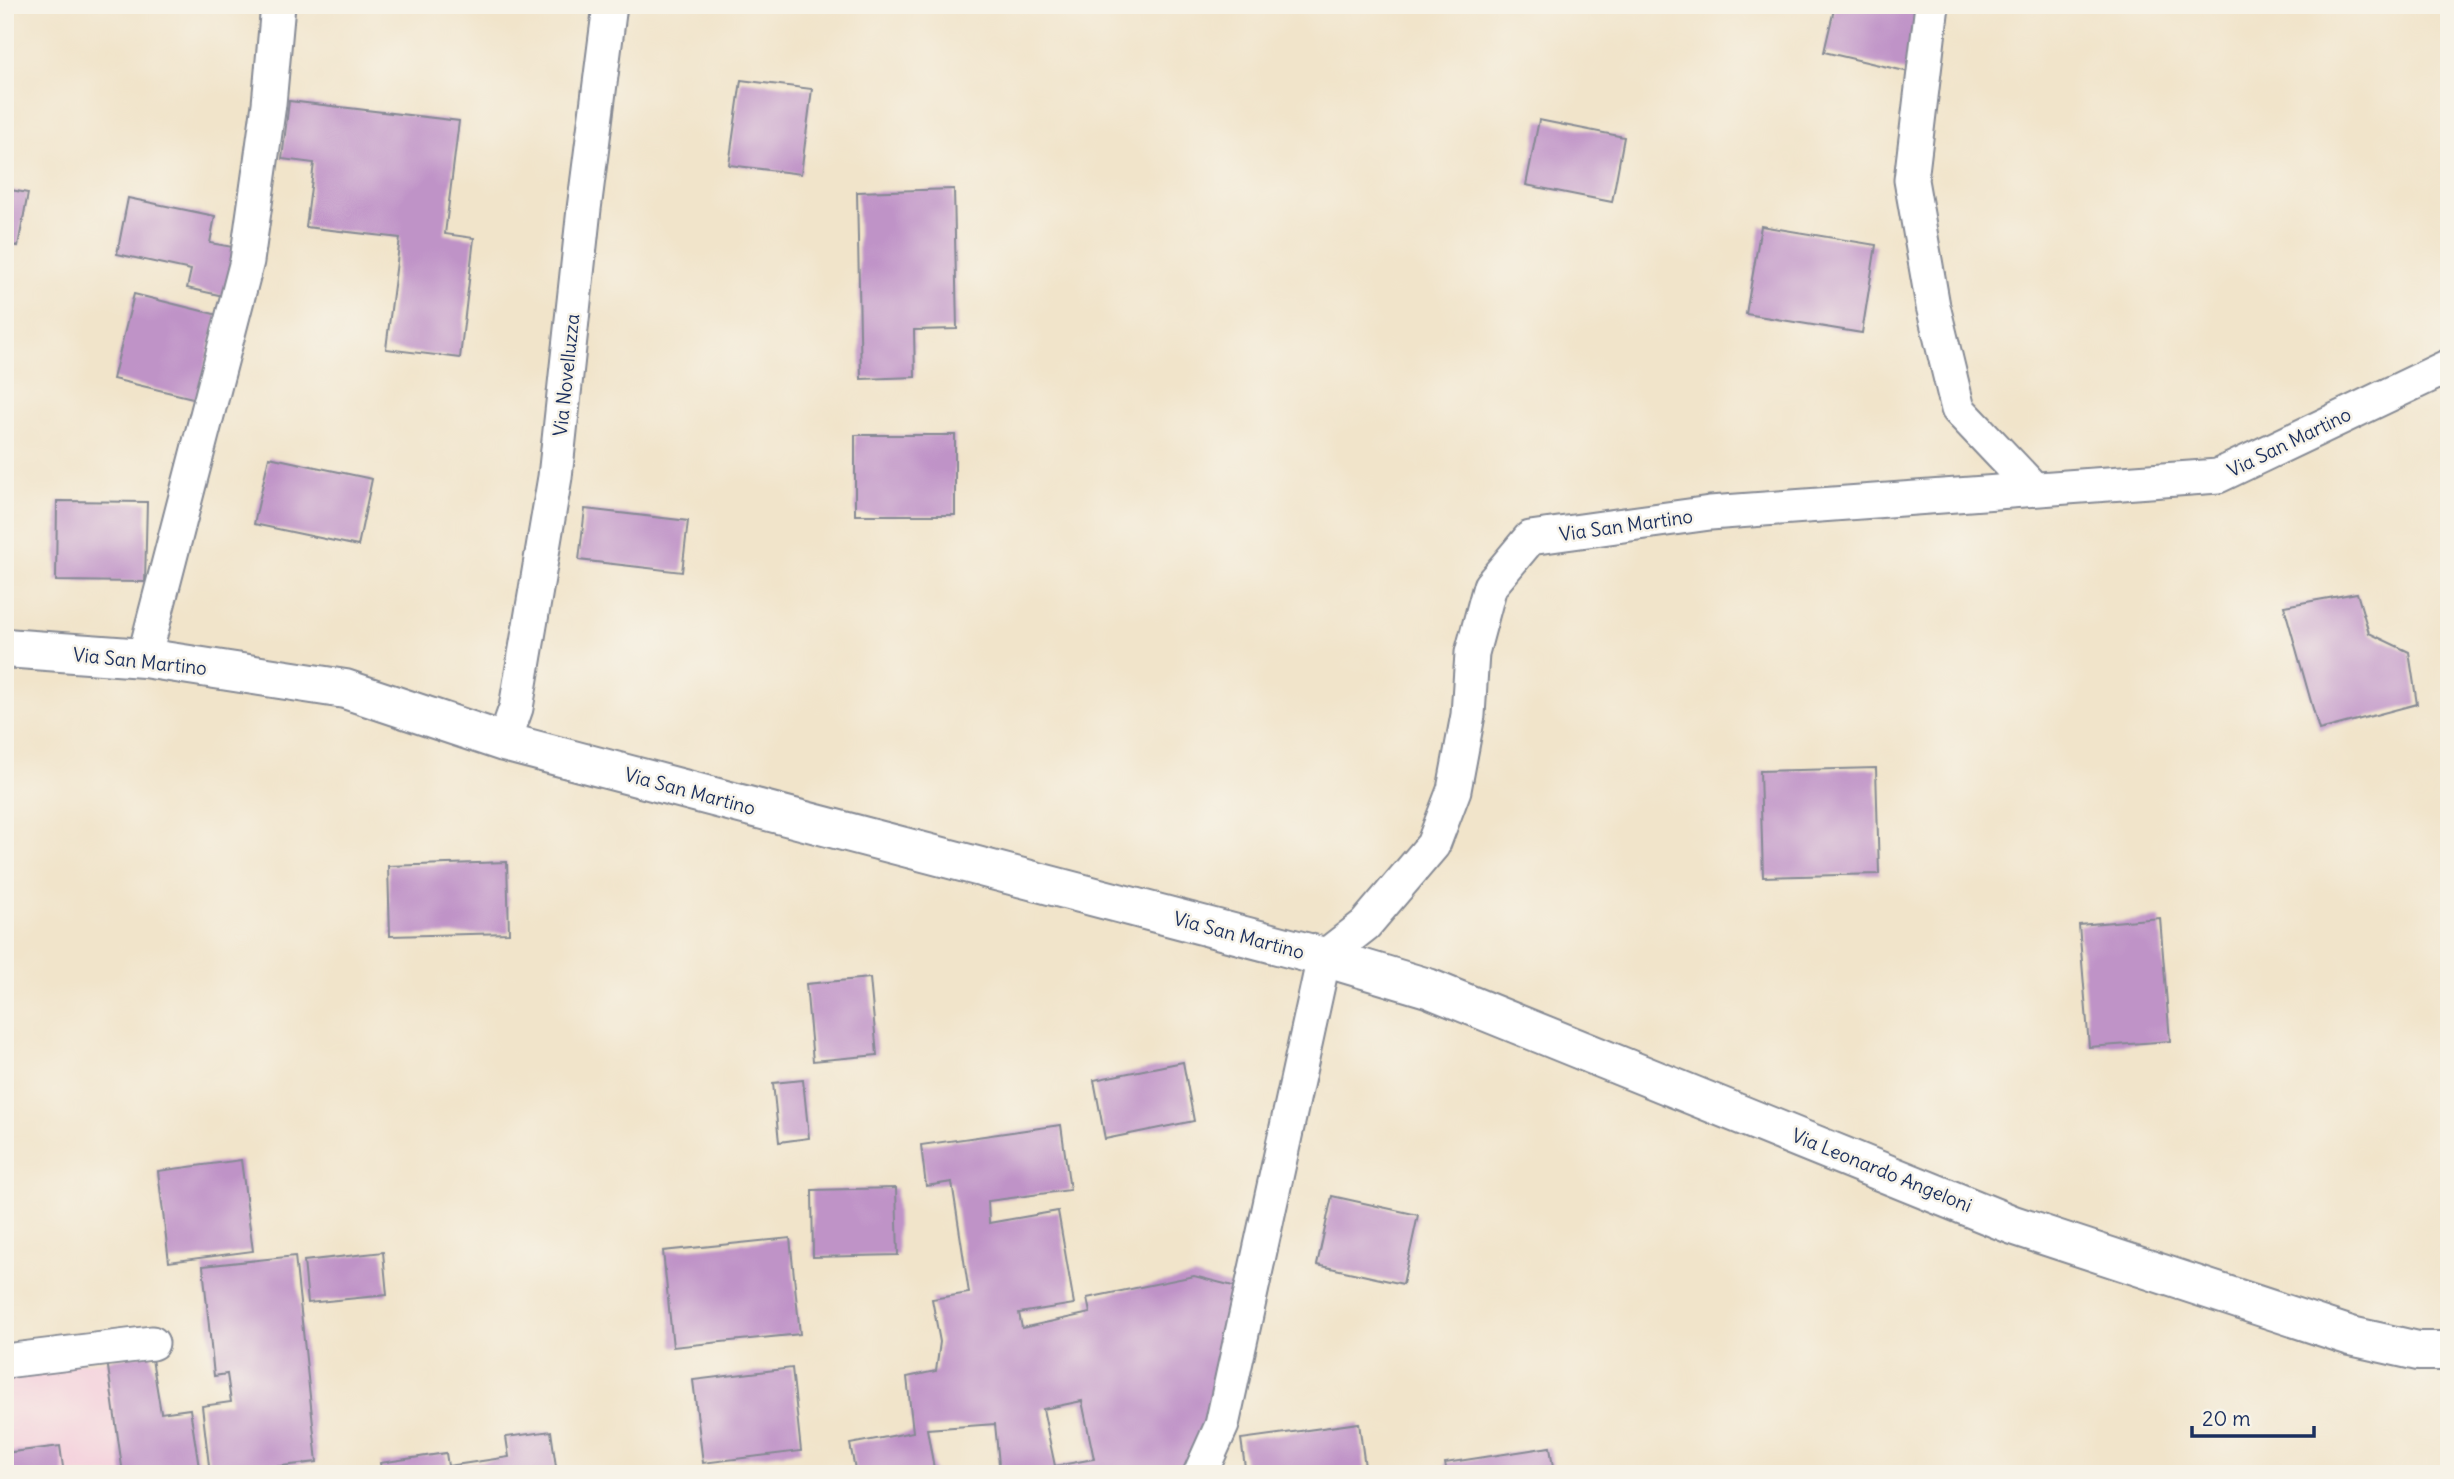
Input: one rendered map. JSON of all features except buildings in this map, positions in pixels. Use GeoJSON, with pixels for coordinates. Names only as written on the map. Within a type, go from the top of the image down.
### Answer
{"type":"FeatureCollection","features":[{"type":"Feature","properties":{"kind":"street"},"geometry":{"type":"LineString","coordinates":[[144,658],[247,261],[269,104],[278,5]]}},
{"type":"Feature","properties":{"kind":"street","name":"Via Novelluzza"},"geometry":{"type":"LineString","coordinates":[[504,742],[516,708],[555,477],[584,209],[610,5]]}},
{"type":"Feature","properties":{"kind":"street"},"geometry":{"type":"LineString","coordinates":[[1932,5],[1912,180],[1933,306],[1958,409],[2032,487]]}},
{"type":"Feature","properties":{"kind":"street","name":"Via San Martino"},"geometry":{"type":"LineString","coordinates":[[5,648],[144,658],[345,689],[504,742],[1324,957],[1365,925],[1433,845],[1454,790],[1468,715],[1472,653],[1490,586],[1530,538],[1710,513],[2032,487],[2218,476],[2449,366]]}},
{"type":"Feature","properties":{"kind":"street"},"geometry":{"type":"LineString","coordinates":[[1200,1474],[1222,1426],[1324,957]]}},
{"type":"Feature","properties":{"kind":"street","name":"Via Leonardo Angeloni"},"geometry":{"type":"LineString","coordinates":[[1324,957],[1428,988],[2013,1224],[2351,1336],[2418,1351],[2449,1351]]}},
{"type":"Feature","properties":{"kind":"street"},"geometry":{"type":"LineString","coordinates":[[5,1361],[152,1343]]}},
{"type":"Feature","properties":{"kind":"shaded area"},"geometry":{"type":"Polygon","coordinates":[[[107,1360],[123,1474],[5,1474],[5,1371],[107,1360]]]}}]}
